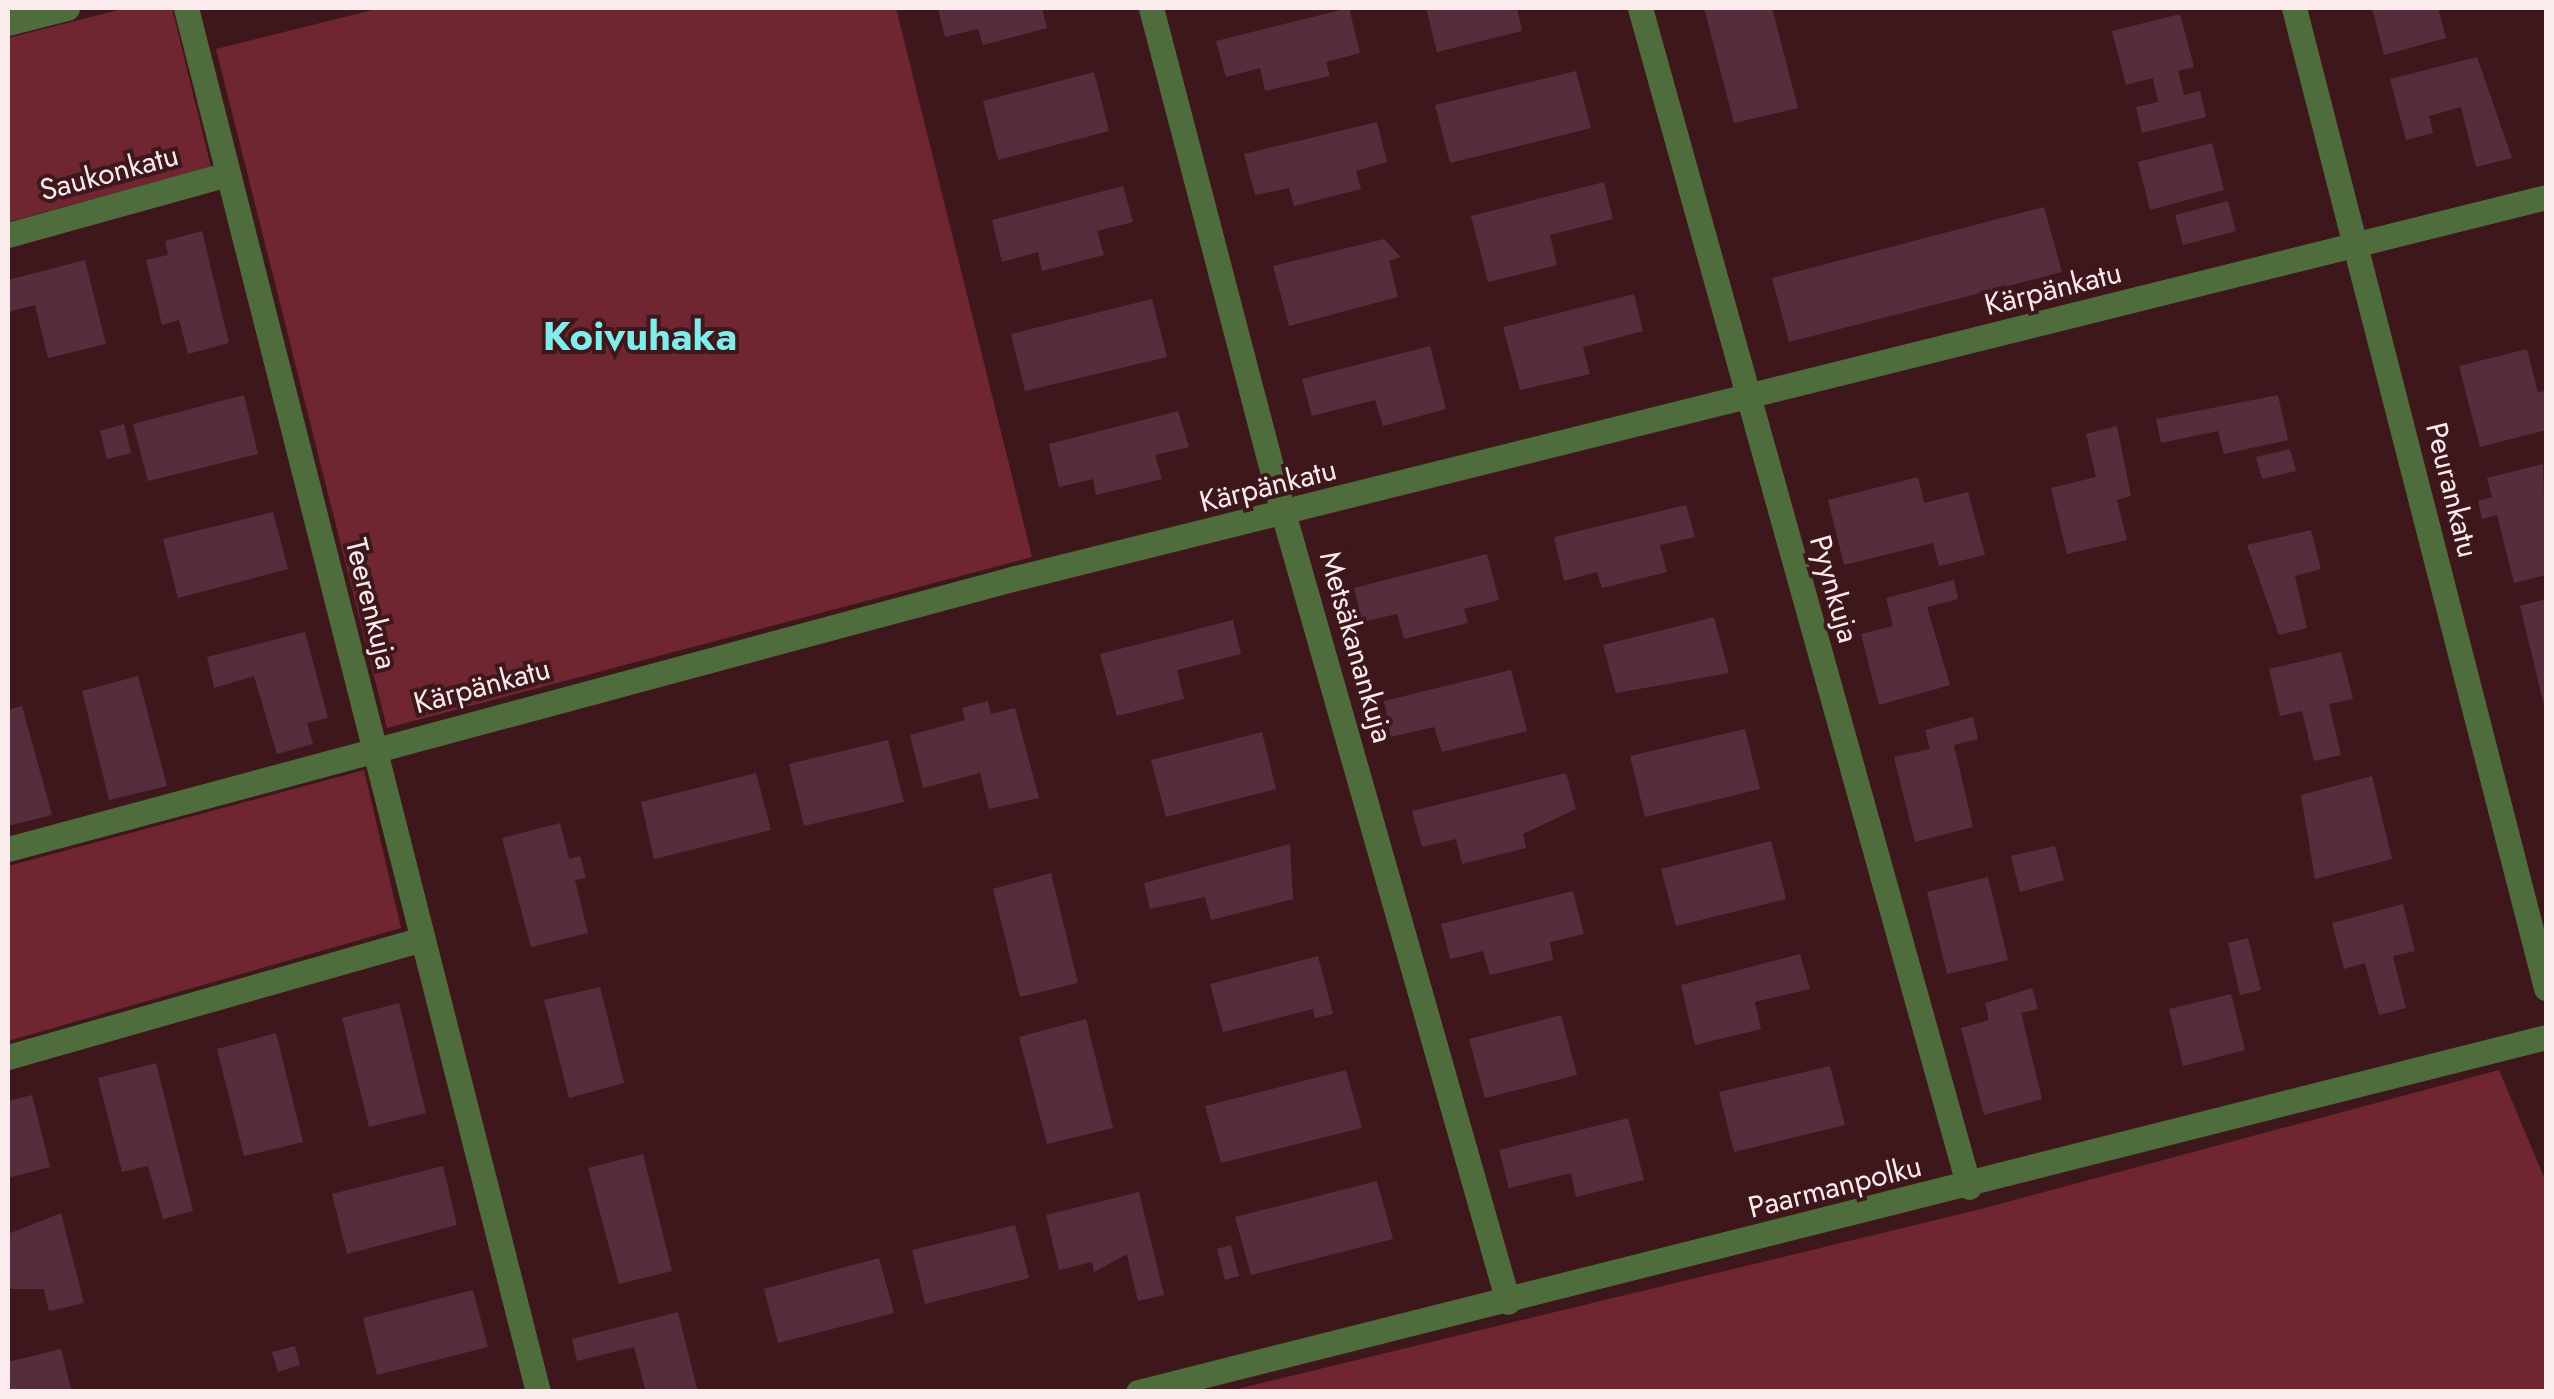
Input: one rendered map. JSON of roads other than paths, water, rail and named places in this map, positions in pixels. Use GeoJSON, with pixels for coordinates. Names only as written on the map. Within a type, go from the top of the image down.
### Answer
{"type":"FeatureCollection","features":[{"type":"Feature","properties":{"kind":"street"},"geometry":{"type":"LineString","coordinates":[[8,23],[66,8]]}},
{"type":"Feature","properties":{"kind":"street","name":"Teerenkuja"},"geometry":{"type":"LineString","coordinates":[[186,8],[538,1392]]}},
{"type":"Feature","properties":{"kind":"street","name":"Metsäkanankuja"},"geometry":{"type":"LineString","coordinates":[[1151,8],[1284,516],[1508,1302]]}},
{"type":"Feature","properties":{"kind":"street","name":"Pyynkuja"},"geometry":{"type":"LineString","coordinates":[[1640,8],[1969,1187]]}},
{"type":"Feature","properties":{"kind":"street","name":"Peurankatu"},"geometry":{"type":"LineString","coordinates":[[2294,8],[2546,988]]}},
{"type":"Feature","properties":{"kind":"street","name":"Saukonkatu"},"geometry":{"type":"LineString","coordinates":[[8,235],[228,174]]}},
{"type":"Feature","properties":{"kind":"street","name":"Kärpänkatu"},"geometry":{"type":"LineString","coordinates":[[8,849],[375,749],[2546,197]]}},
{"type":"Feature","properties":{"kind":"street"},"geometry":{"type":"LineString","coordinates":[[8,1057],[423,939]]}},
{"type":"Feature","properties":{"kind":"street","name":"Paarmanpolku"},"geometry":{"type":"LineString","coordinates":[[1138,1392],[1969,1187],[2546,1037]]}},
{"type":"Feature","properties":{"kind":"district","name":"Koivuhaka"},"geometry":{"type":"Point","coordinates":[640,336]}}]}
